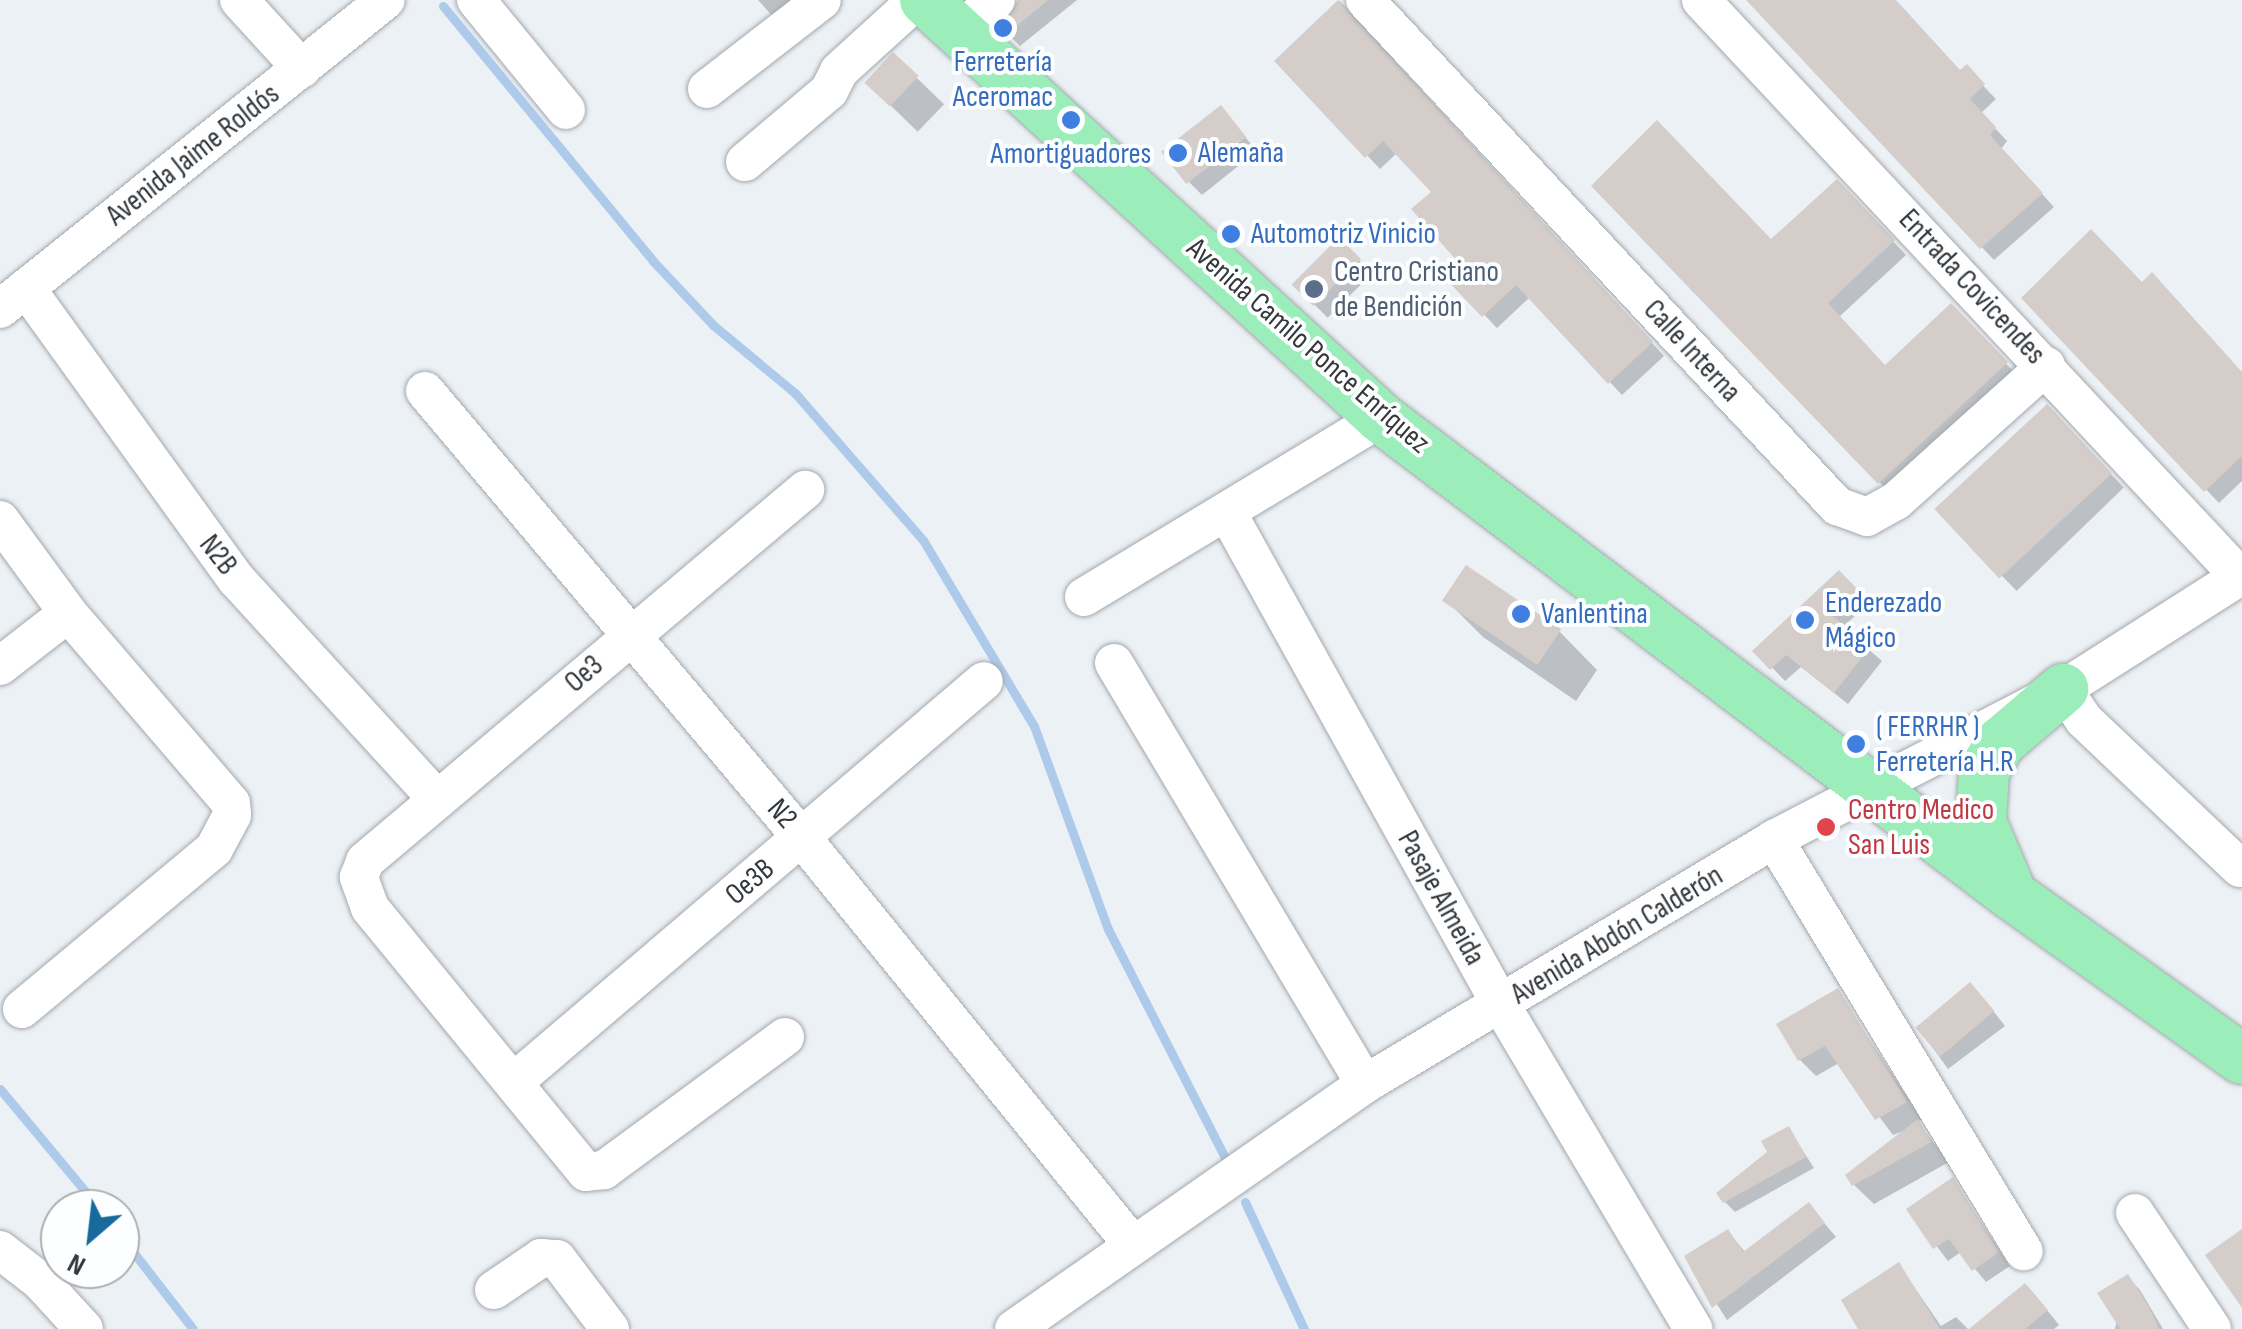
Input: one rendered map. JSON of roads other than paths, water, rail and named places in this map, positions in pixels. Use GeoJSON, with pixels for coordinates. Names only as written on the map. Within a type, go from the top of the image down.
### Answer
{"type":"FeatureCollection","features":[{"type":"Feature","properties":{"kind":"main road","name":"Avenida Camilo Ponce Enríquez"},"geometry":{"type":"LineString","coordinates":[[960,10],[1381,418],[2012,894],[2242,1059]]}},
{"type":"Feature","properties":{"kind":"main road"},"geometry":{"type":"LineString","coordinates":[[2012,894],[1981,822],[1980,786],[2001,742],[2063,689]]}},
{"type":"Feature","properties":{"kind":"street"},"geometry":{"type":"LineString","coordinates":[[239,0],[302,68]]}},
{"type":"Feature","properties":{"kind":"street","name":"Avenida Jaime Roldós"},"geometry":{"type":"LineString","coordinates":[[13,298],[386,0]]}},
{"type":"Feature","properties":{"kind":"street"},"geometry":{"type":"LineString","coordinates":[[476,0],[566,110]]}},
{"type":"Feature","properties":{"kind":"street"},"geometry":{"type":"LineString","coordinates":[[706,89],[822,0]]}},
{"type":"Feature","properties":{"kind":"street"},"geometry":{"type":"LineString","coordinates":[[745,162],[829,91],[838,71],[917,0]]}},
{"type":"Feature","properties":{"kind":"street","name":"Calle Interna"},"geometry":{"type":"LineString","coordinates":[[1365,0],[1837,506],[1866,517],[1896,501],[2046,366]]}},
{"type":"Feature","properties":{"kind":"street","name":"Entrada Covicendes"},"geometry":{"type":"LineString","coordinates":[[1700,0],[2241,576]]}},
{"type":"Feature","properties":{"kind":"street","name":"N2B"},"geometry":{"type":"LineString","coordinates":[[13,298],[236,579],[438,800]]}},
{"type":"Feature","properties":{"kind":"street","name":"N2"},"geometry":{"type":"LineString","coordinates":[[425,391],[802,838],[1132,1244]]}},
{"type":"Feature","properties":{"kind":"street"},"geometry":{"type":"LineString","coordinates":[[1084,597],[1228,514],[1381,418]]}},
{"type":"Feature","properties":{"kind":"street","name":"Oe3"},"geometry":{"type":"LineString","coordinates":[[515,1081],[370,908],[360,887],[365,861],[805,490]]}},
{"type":"Feature","properties":{"kind":"street","name":"Pasaje Almeida"},"geometry":{"type":"LineString","coordinates":[[1228,514],[1502,1006],[1693,1329]]}},
{"type":"Feature","properties":{"kind":"street"},"geometry":{"type":"LineString","coordinates":[[0,520],[68,613],[230,803],[230,826],[214,849],[22,1009]]}},
{"type":"Feature","properties":{"kind":"street","name":"Avenida Abdón Calderón"},"geometry":{"type":"LineString","coordinates":[[1014,1329],[1365,1084],[1502,1006],[1774,839],[2063,689],[2241,576]]}},
{"type":"Feature","properties":{"kind":"street"},"geometry":{"type":"LineString","coordinates":[[0,666],[68,613]]}},
{"type":"Feature","properties":{"kind":"street"},"geometry":{"type":"LineString","coordinates":[[1114,664],[1365,1084]]}},
{"type":"Feature","properties":{"kind":"street","name":"Oe3B"},"geometry":{"type":"LineString","coordinates":[[515,1081],[984,680]]}},
{"type":"Feature","properties":{"kind":"street"},"geometry":{"type":"LineString","coordinates":[[2063,689],[2084,720],[2240,868]]}},
{"type":"Feature","properties":{"kind":"street"},"geometry":{"type":"LineString","coordinates":[[1774,839],[2024,1250]]}},
{"type":"Feature","properties":{"kind":"street"},"geometry":{"type":"LineString","coordinates":[[515,1081],[578,1166],[594,1174],[784,1037]]}},
{"type":"Feature","properties":{"kind":"street"},"geometry":{"type":"LineString","coordinates":[[2135,1213],[2214,1329],[2242,1311]]}},
{"type":"Feature","properties":{"kind":"street"},"geometry":{"type":"LineString","coordinates":[[0,1250],[40,1281],[84,1329]]}},
{"type":"Feature","properties":{"kind":"street"},"geometry":{"type":"LineString","coordinates":[[494,1290],[540,1258],[557,1259],[610,1329]]}},
{"type":"Feature","properties":{"kind":"waterway"},"geometry":{"type":"LineString","coordinates":[[443,6],[653,261],[713,325],[795,393],[923,540],[1034,726],[1108,929],[1225,1158]]}},
{"type":"Feature","properties":{"kind":"waterway"},"geometry":{"type":"LineString","coordinates":[[0,1089],[83,1189]]}},
{"type":"Feature","properties":{"kind":"waterway"},"geometry":{"type":"LineString","coordinates":[[1245,1202],[1304,1329]]}},
{"type":"Feature","properties":{"kind":"waterway"},"geometry":{"type":"LineString","coordinates":[[140,1261],[193,1329]]}},
{"type":"Feature","properties":{"kind":"place","name":"Ferretería Aceromac"},"geometry":{"type":"Point","coordinates":[1003,28]}},
{"type":"Feature","properties":{"kind":"place","name":"Amortiguadores"},"geometry":{"type":"Point","coordinates":[1071,120]}},
{"type":"Feature","properties":{"kind":"place","name":"Alemaña"},"geometry":{"type":"Point","coordinates":[1178,153]}},
{"type":"Feature","properties":{"kind":"place","name":"Automotriz Vinicio"},"geometry":{"type":"Point","coordinates":[1231,234]}},
{"type":"Feature","properties":{"kind":"place","name":"Centro Cristiano de Bendición"},"geometry":{"type":"Point","coordinates":[1314,289]}},
{"type":"Feature","properties":{"kind":"place","name":"Vanlentina"},"geometry":{"type":"Point","coordinates":[1521,614]}},
{"type":"Feature","properties":{"kind":"place","name":"Enderezado Mágico"},"geometry":{"type":"Point","coordinates":[1805,620]}},
{"type":"Feature","properties":{"kind":"place","name":"( FERRHR ) Ferretería H.R"},"geometry":{"type":"Point","coordinates":[1856,744]}},
{"type":"Feature","properties":{"kind":"place","name":"Centro Medico San Luis"},"geometry":{"type":"Point","coordinates":[1826,827]}}]}
